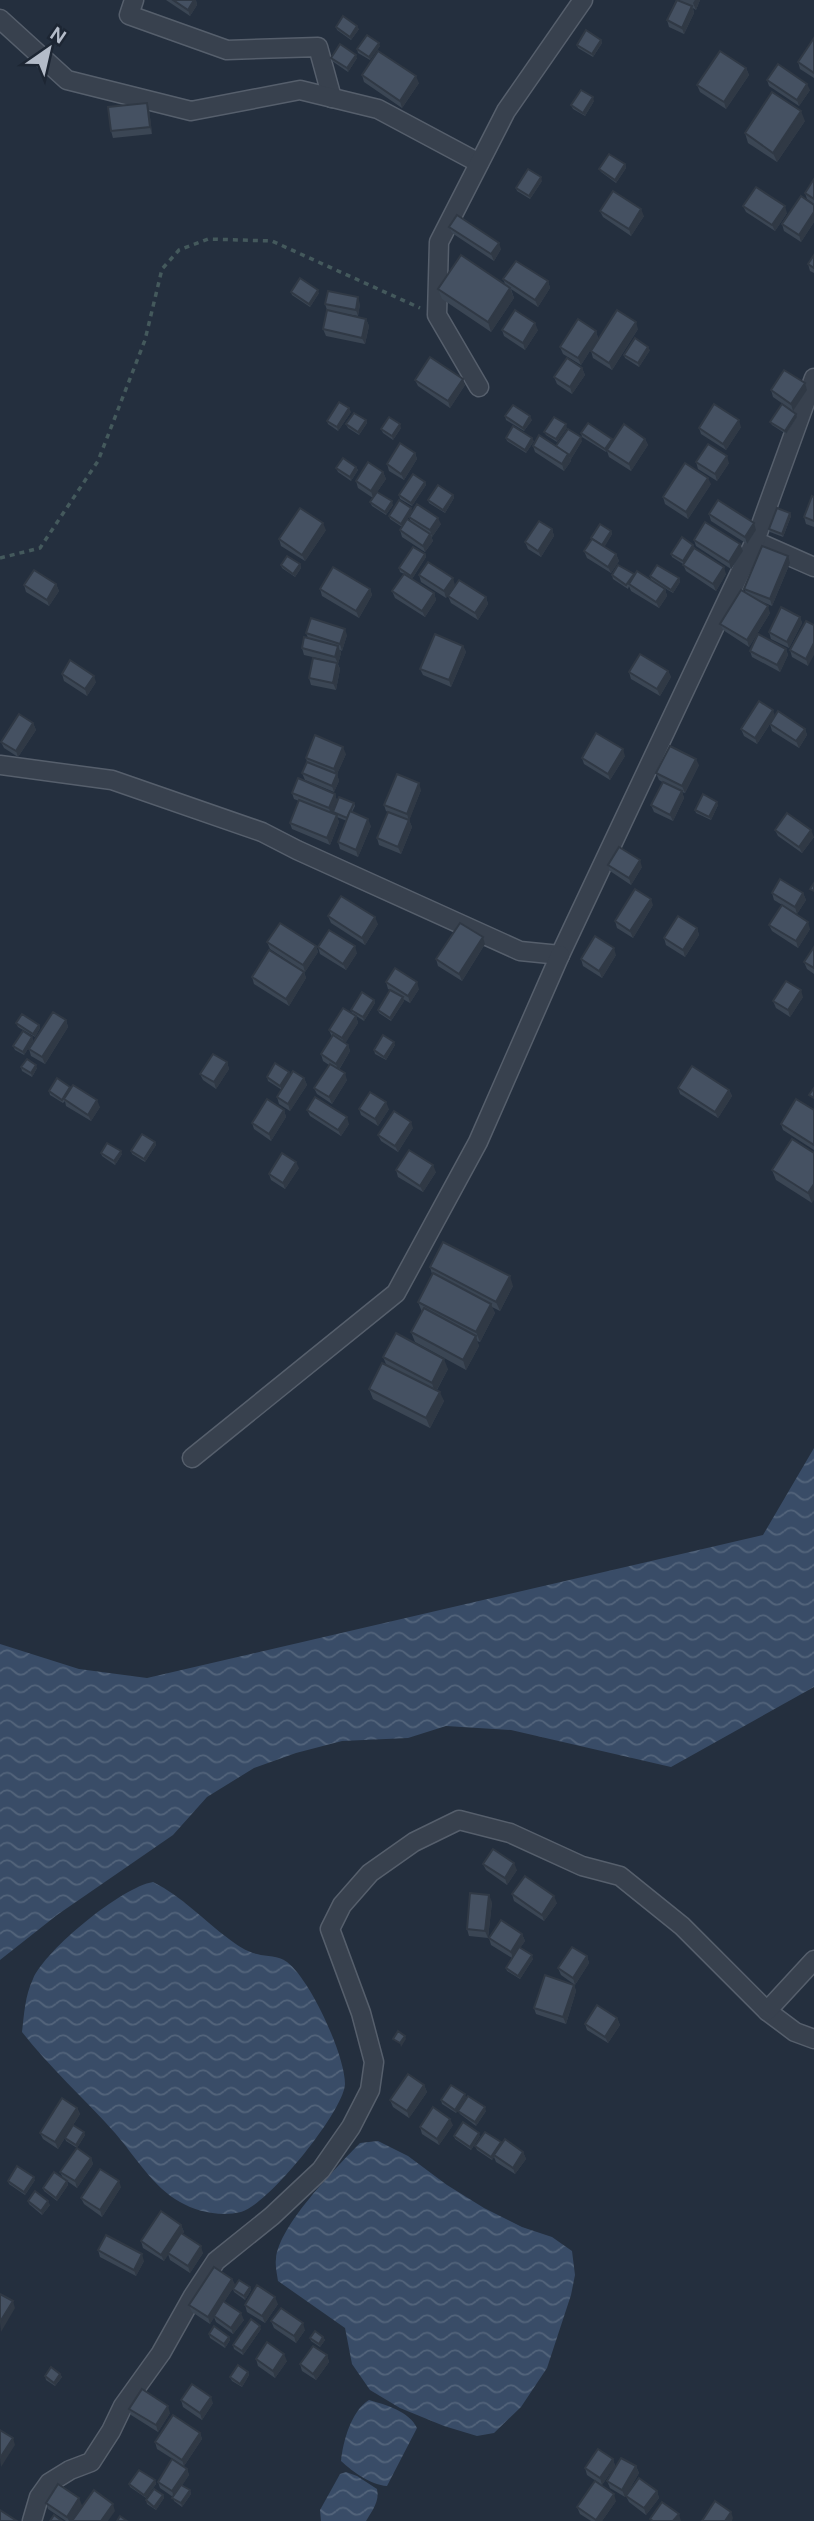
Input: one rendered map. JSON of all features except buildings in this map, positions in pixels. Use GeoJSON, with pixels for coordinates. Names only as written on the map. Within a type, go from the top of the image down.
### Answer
{"type":"FeatureCollection","features":[{"type":"Feature","properties":{"kind":"street"},"geometry":{"type":"LineString","coordinates":[[134,0],[129,15],[227,50],[318,47],[332,98]]}},
{"type":"Feature","properties":{"kind":"street"},"geometry":{"type":"LineString","coordinates":[[478,387],[437,315],[439,242],[506,111],[583,0]]}},
{"type":"Feature","properties":{"kind":"street"},"geometry":{"type":"LineString","coordinates":[[0,19],[67,80],[191,111],[300,90],[378,109],[480,163]]}},
{"type":"Feature","properties":{"kind":"street"},"geometry":{"type":"LineString","coordinates":[[192,1458],[396,1293],[478,1142],[560,955],[755,541],[814,378]]}},
{"type":"Feature","properties":{"kind":"street"},"geometry":{"type":"LineString","coordinates":[[755,541],[814,567]]}},
{"type":"Feature","properties":{"kind":"street"},"geometry":{"type":"LineString","coordinates":[[0,765],[112,780],[261,832],[520,951],[560,955]]}},
{"type":"Feature","properties":{"kind":"street"},"geometry":{"type":"LineString","coordinates":[[32,2521],[39,2497],[49,2483],[90,2462],[111,2431],[123,2406],[161,2353],[216,2261],[272,2216],[321,2170],[351,2127],[370,2090],[374,2062],[361,2013],[330,1929],[342,1905],[370,1873],[414,1842],[459,1821],[510,1833],[582,1866],[620,1877],[682,1926],[767,2011],[795,2032],[814,2039]]}},
{"type":"Feature","properties":{"kind":"street"},"geometry":{"type":"LineString","coordinates":[[767,2011],[814,1960]]}},
{"type":"Feature","properties":{"kind":"path"},"geometry":{"type":"LineString","coordinates":[[0,558],[40,548],[98,461],[145,340],[162,269],[179,250],[208,239],[272,241],[437,315]]}},
{"type":"Feature","properties":{"kind":"water"},"geometry":{"type":"Polygon","coordinates":[[[814,1448],[814,1687],[671,1767],[511,1730],[446,1726],[408,1738],[342,1741],[296,1753],[254,1768],[207,1797],[173,1835],[57,1915],[0,1960],[0,1644],[79,1669],[147,1678],[763,1535],[814,1448]]]}},
{"type":"Feature","properties":{"kind":"water"},"geometry":{"type":"Polygon","coordinates":[[[153,1882],[183,1901],[239,1946],[253,1953],[287,1962],[306,1984],[315,2000],[339,2055],[345,2084],[332,2115],[285,2176],[253,2206],[241,2212],[217,2214],[201,2211],[170,2196],[22,2032],[30,1985],[53,1952],[105,1907],[139,1886],[153,1882]]]}},
{"type":"Feature","properties":{"kind":"water"},"geometry":{"type":"Polygon","coordinates":[[[378,2141],[408,2156],[484,2208],[522,2227],[552,2237],[572,2251],[575,2275],[571,2295],[547,2368],[521,2407],[494,2433],[477,2436],[444,2426],[400,2408],[370,2390],[352,2364],[345,2328],[278,2281],[276,2262],[279,2245],[298,2214],[360,2143],[378,2141]]]}},
{"type":"Feature","properties":{"kind":"water"},"geometry":{"type":"Polygon","coordinates":[[[369,2400],[403,2413],[417,2428],[387,2486],[362,2477],[341,2461],[353,2419],[369,2400]]]}},
{"type":"Feature","properties":{"kind":"water"},"geometry":{"type":"Polygon","coordinates":[[[346,2472],[377,2489],[373,2510],[366,2521],[321,2521],[320,2510],[340,2474],[346,2472]]]}}]}
